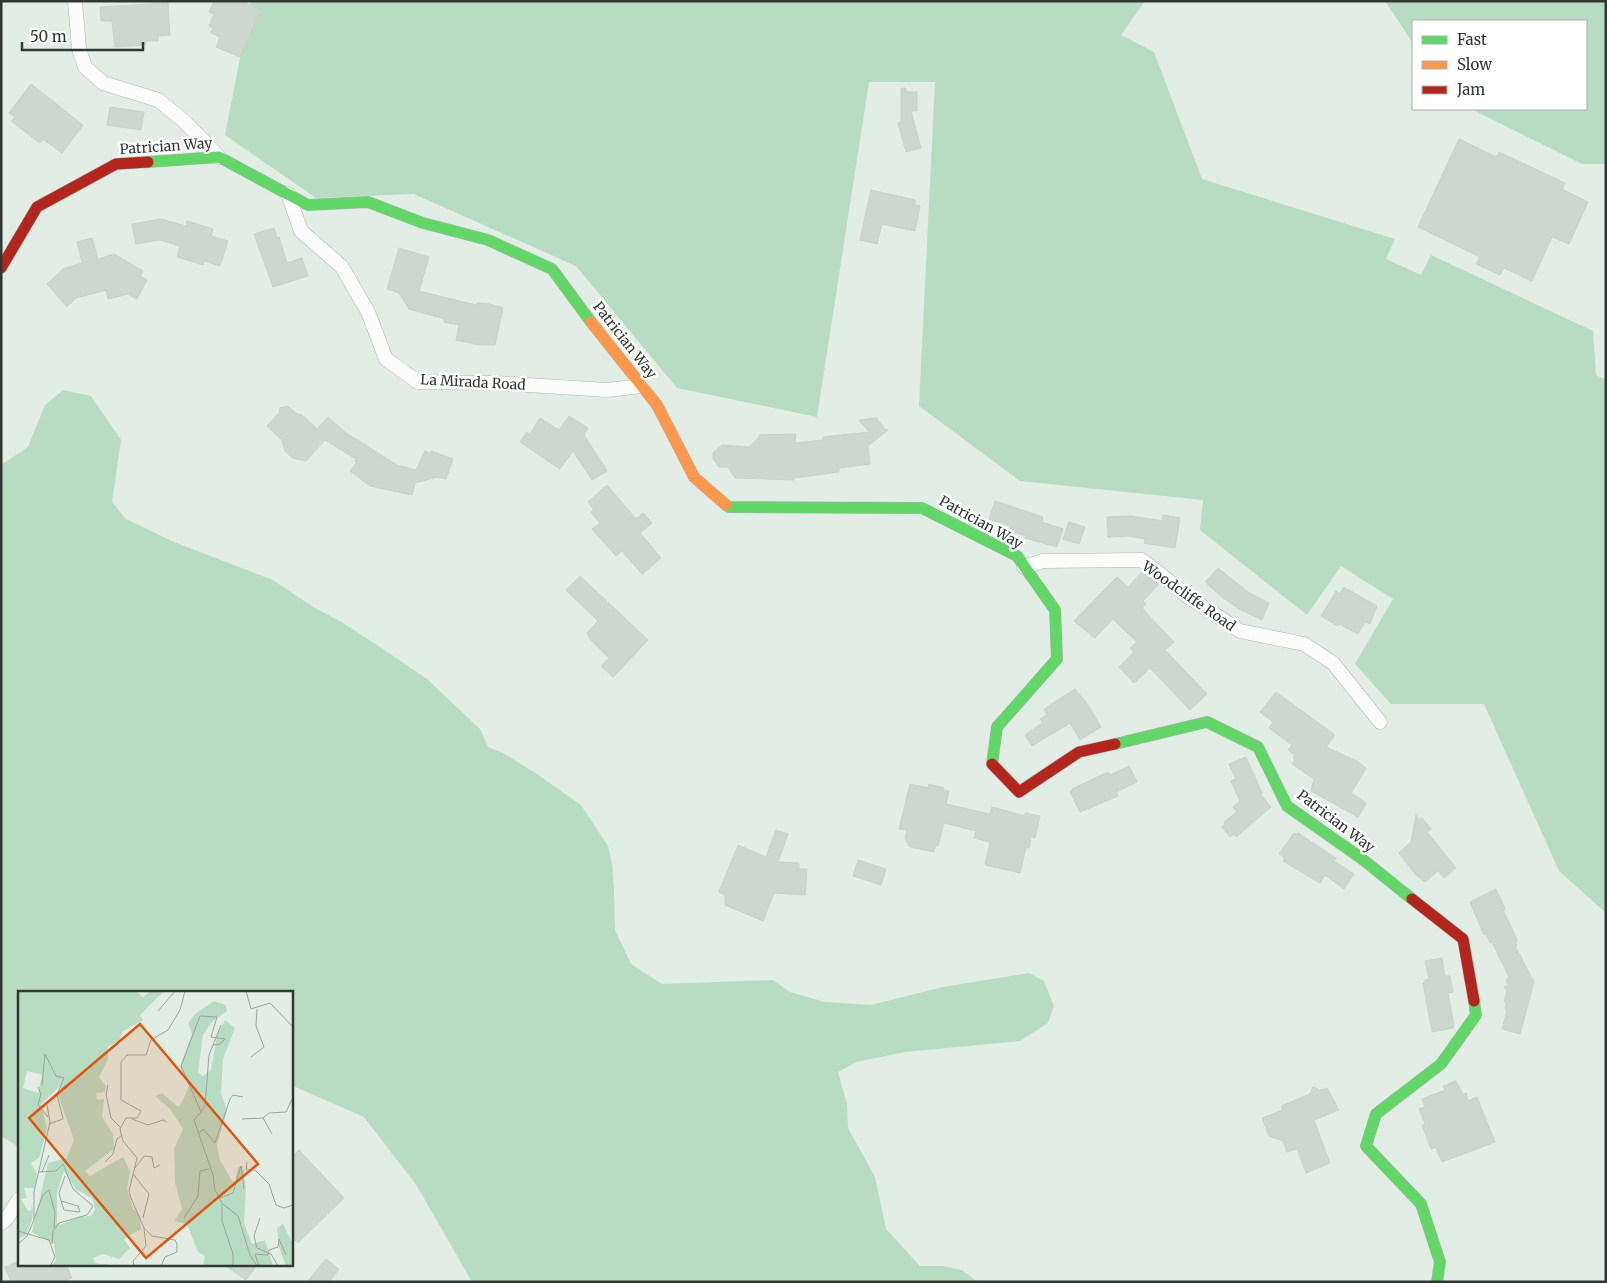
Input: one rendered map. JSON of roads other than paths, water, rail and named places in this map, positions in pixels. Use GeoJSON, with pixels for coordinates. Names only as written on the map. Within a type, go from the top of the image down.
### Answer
{"type":"FeatureCollection","features":[{"type":"Feature","properties":{"kind":"street"},"geometry":{"type":"LineString","coordinates":[[75,1],[79,49],[85,67],[102,83],[158,100],[184,121],[219,157]]}},
{"type":"Feature","properties":{"kind":"street","name":"Patrician Way"},"geometry":{"type":"LineString","coordinates":[[1,268],[37,207],[116,164],[219,157],[308,205],[368,202],[423,223],[488,240],[552,269],[605,342],[657,405],[694,477],[729,507],[922,508],[1017,556],[1055,610],[1057,658],[997,727],[992,766],[1019,792],[1080,752],[1207,722],[1258,747],[1287,806],[1361,858],[1463,939],[1476,1014],[1440,1064],[1376,1114],[1366,1146],[1421,1204],[1440,1262],[1437,1282]]}},
{"type":"Feature","properties":{"kind":"street","name":"La Mirada Road"},"geometry":{"type":"LineString","coordinates":[[288,194],[301,232],[342,267],[368,312],[386,359],[418,382],[495,383],[607,390],[642,386]]}},
{"type":"Feature","properties":{"kind":"street","name":"Woodcliffe Road"},"geometry":{"type":"LineString","coordinates":[[1024,567],[1043,561],[1142,560],[1190,598],[1240,631],[1304,644],[1333,663],[1380,722]]}},
{"type":"Feature","properties":{"kind":"street"},"geometry":{"type":"LineString","coordinates":[[1,1223],[7,1218],[18,1201]]}}]}
